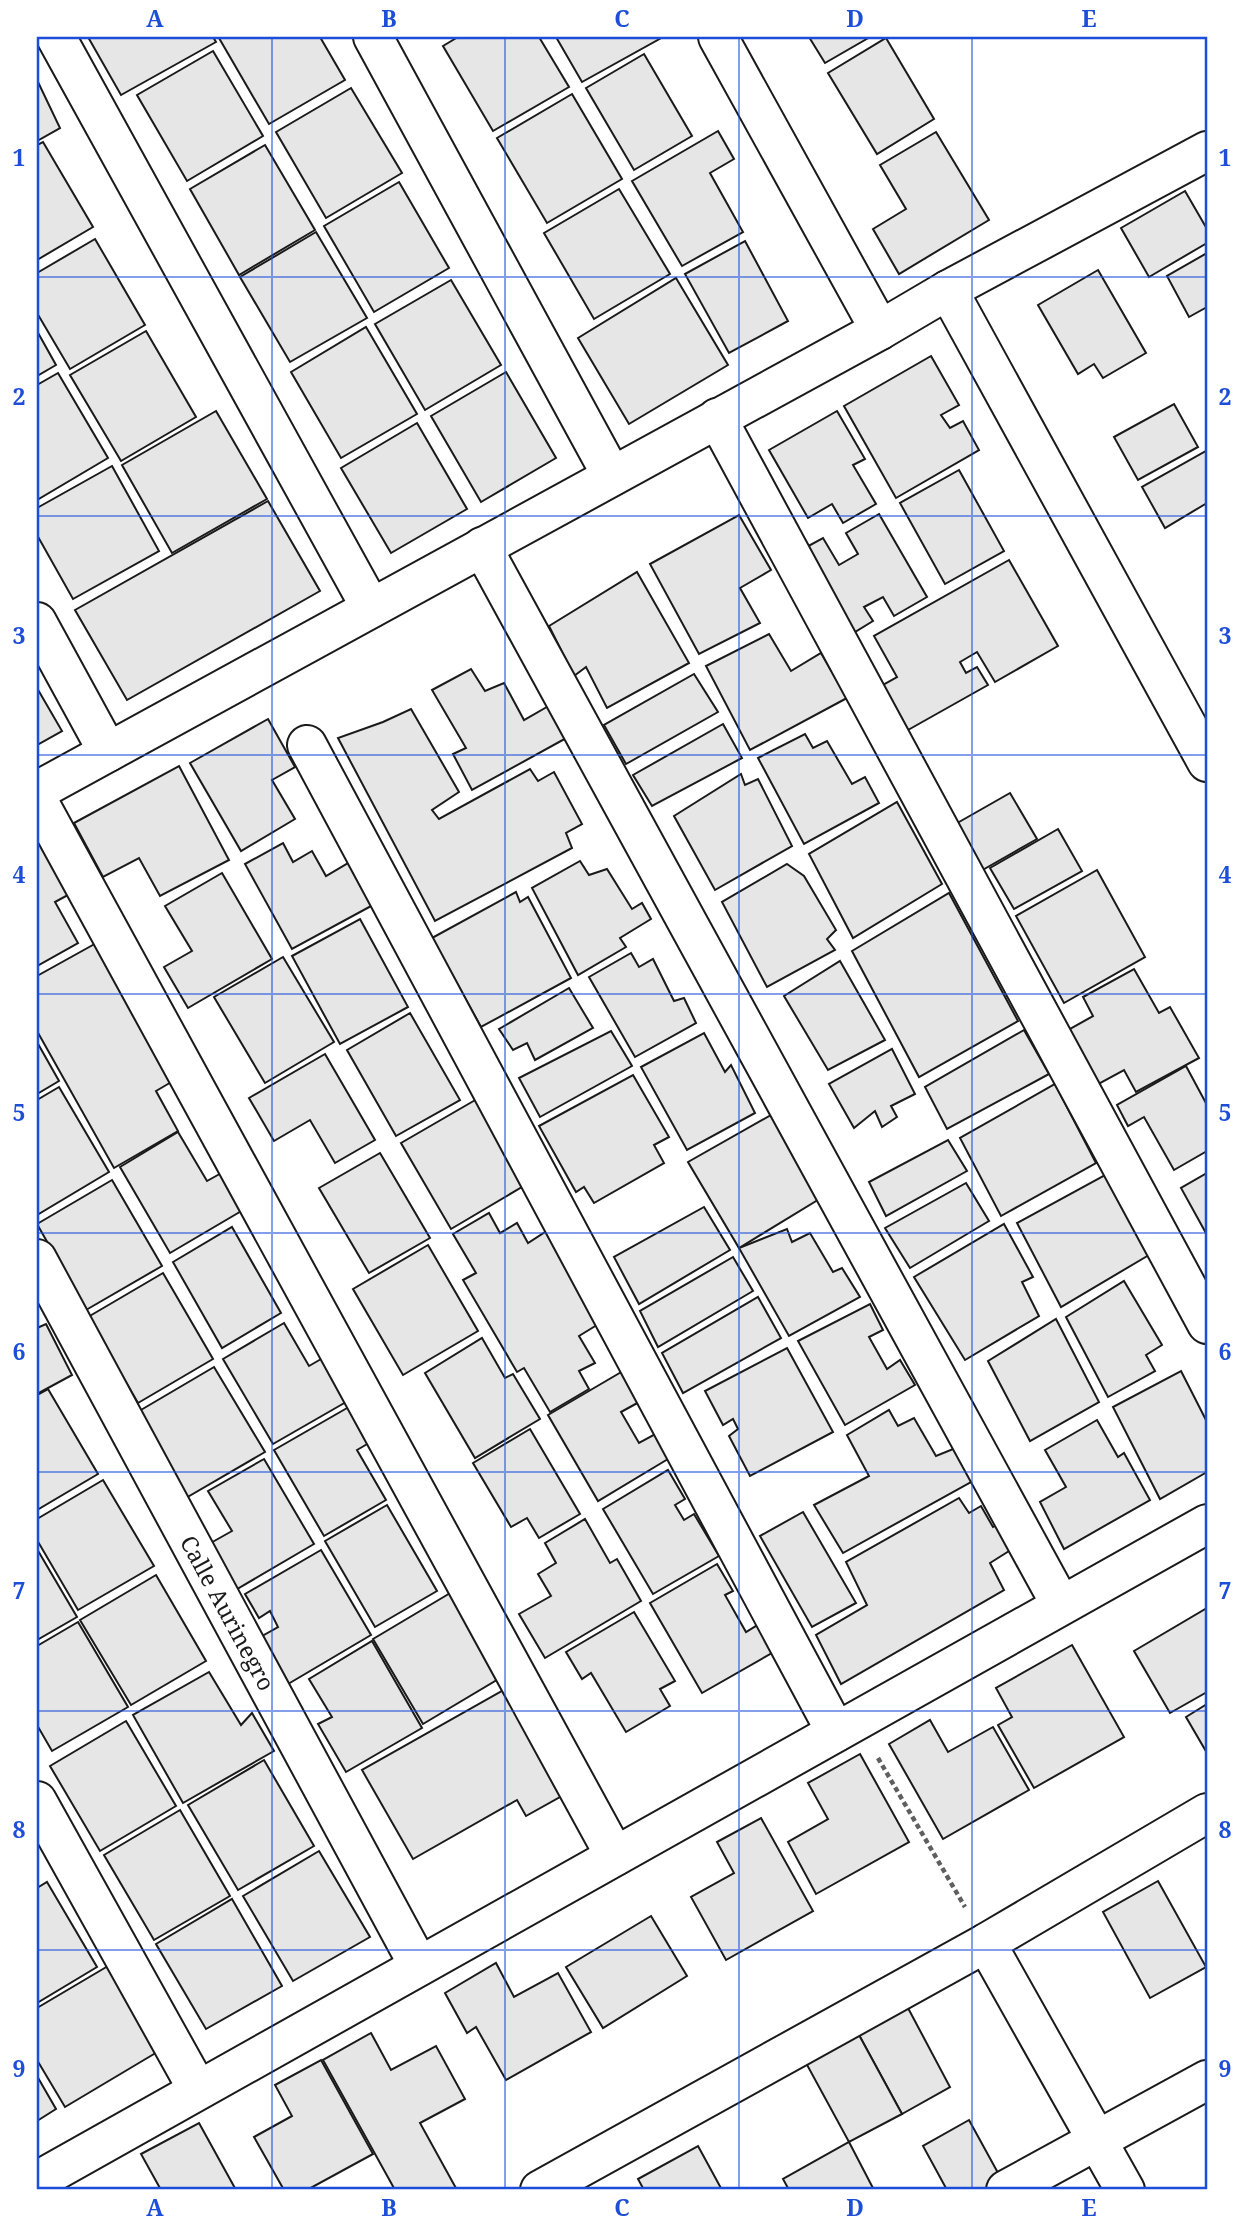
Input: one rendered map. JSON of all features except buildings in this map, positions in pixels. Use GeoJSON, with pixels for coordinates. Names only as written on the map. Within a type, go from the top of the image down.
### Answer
{"type":"FeatureCollection","features":[{"type":"Feature","properties":{"kind":"street"},"geometry":{"type":"LineString","coordinates":[[56,37],[371,608]]}},
{"type":"Feature","properties":{"kind":"street"},"geometry":{"type":"LineString","coordinates":[[373,37],[612,476]]}},
{"type":"Feature","properties":{"kind":"street"},"geometry":{"type":"LineString","coordinates":[[718,37],[880,330]]}},
{"type":"Feature","properties":{"kind":"street"},"geometry":{"type":"LineString","coordinates":[[37,791],[880,330],[948,290],[1206,154]]}},
{"type":"Feature","properties":{"kind":"street"},"geometry":{"type":"LineString","coordinates":[[948,290],[1207,762]]}},
{"type":"Feature","properties":{"kind":"street"},"geometry":{"type":"LineString","coordinates":[[717,418],[1207,1324]]}},
{"type":"Feature","properties":{"kind":"street"},"geometry":{"type":"LineString","coordinates":[[482,547],[1061,1605]]}},
{"type":"Feature","properties":{"kind":"street"},"geometry":{"type":"LineString","coordinates":[[37,622],[108,752]]}},
{"type":"Feature","properties":{"kind":"street"},"geometry":{"type":"LineString","coordinates":[[307,745],[846,1726]]}},
{"type":"Feature","properties":{"kind":"street"},"geometry":{"type":"LineString","coordinates":[[37,799],[615,1856]]}},
{"type":"Feature","properties":{"kind":"street","name":"Calle Aurinegro"},"geometry":{"type":"LineString","coordinates":[[37,1259],[419,1966]]}},
{"type":"Feature","properties":{"kind":"street"},"geometry":{"type":"LineString","coordinates":[[37,2181],[1207,1524]]}},
{"type":"Feature","properties":{"kind":"street"},"geometry":{"type":"LineString","coordinates":[[37,1801],[198,2090]]}},
{"type":"Feature","properties":{"kind":"street"},"geometry":{"type":"LineString","coordinates":[[540,2190],[986,1943],[1207,1813]]}},
{"type":"Feature","properties":{"kind":"street"},"geometry":{"type":"LineString","coordinates":[[986,1943],[1125,2190]]}},
{"type":"Feature","properties":{"kind":"street"},"geometry":{"type":"LineString","coordinates":[[1006,2190],[1207,2080]]}},
{"type":"Feature","properties":{"kind":"path"},"geometry":{"type":"LineString","coordinates":[[846,1726],[986,1943]]}}]}
